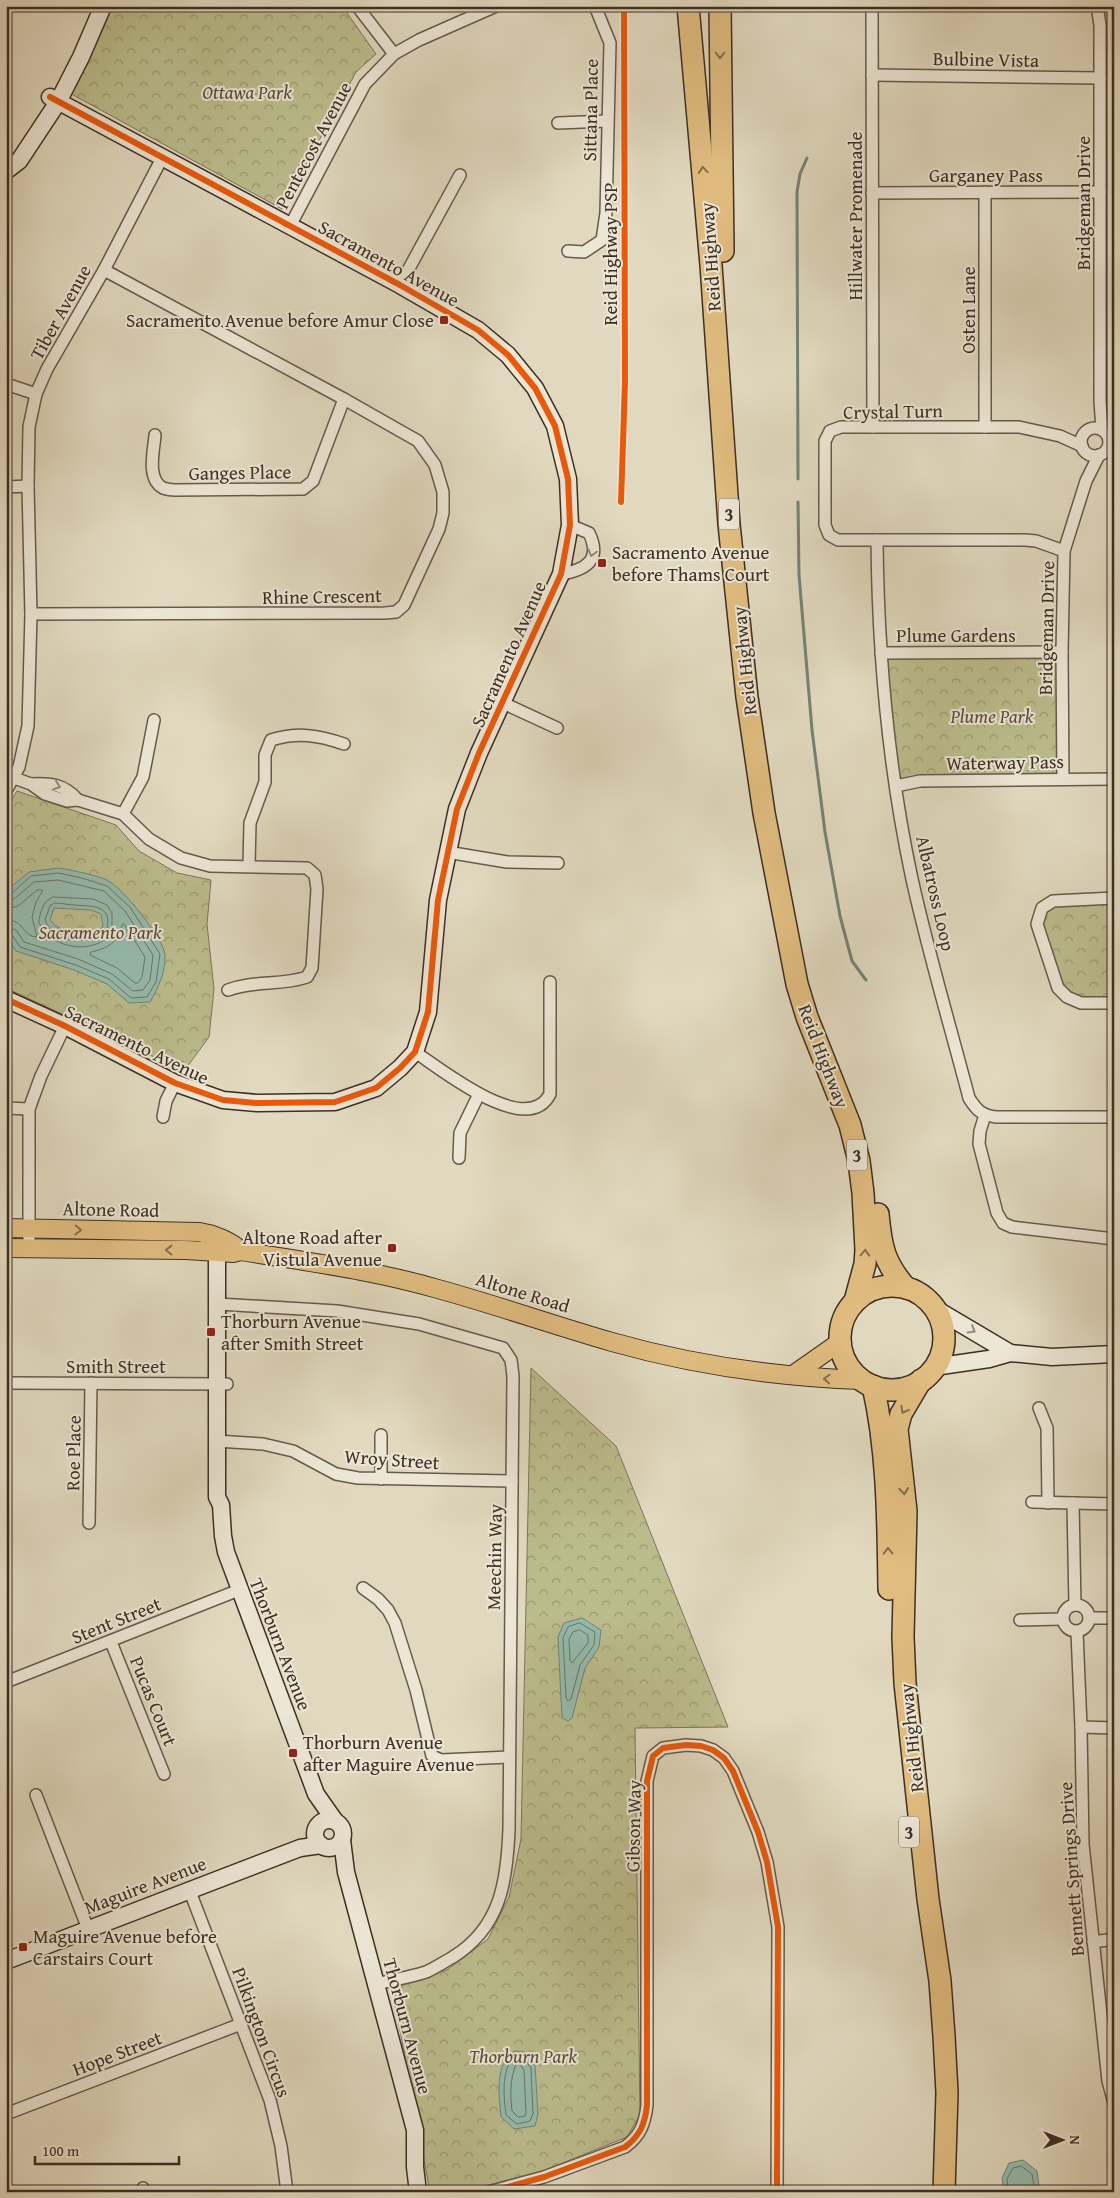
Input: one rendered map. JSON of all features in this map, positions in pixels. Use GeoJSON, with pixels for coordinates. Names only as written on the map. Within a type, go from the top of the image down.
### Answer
{"type":"FeatureCollection","features":[{"type":"Feature","properties":{"kind":"highway","name":"Reid Highway"},"geometry":{"type":"LineString","coordinates":[[688,6],[711,265],[730,524],[747,697],[764,813],[797,984],[807,1016],[850,1125],[859,1162],[863,1193],[866,1250],[865,1264],[855,1301]]}},
{"type":"Feature","properties":{"kind":"highway","name":"Reid Highway"},"geometry":{"type":"LineString","coordinates":[[720,6],[724,271],[740,513],[758,696],[776,818],[802,950],[817,1012],[864,1132],[872,1168],[881,1246],[892,1272],[905,1287]]}},
{"type":"Feature","properties":{"kind":"highway"},"geometry":{"type":"LineString","coordinates":[[878,1287],[905,1287],[921,1295],[934,1308],[943,1333],[942,1351],[927,1374],[913,1385],[896,1389],[868,1383],[849,1367],[840,1342],[842,1324],[855,1301],[878,1287]]}},
{"type":"Feature","properties":{"kind":"highway","name":"Reid Highway"},"geometry":{"type":"LineString","coordinates":[[927,1374],[901,1414],[897,1429],[906,1511],[903,1637],[905,1683],[926,1890],[940,1981],[944,2036],[947,2102],[944,2192]]}},
{"type":"Feature","properties":{"kind":"highway","name":"Reid Highway"},"geometry":{"type":"LineString","coordinates":[[868,1383],[880,1418],[886,1472],[893,1683],[933,2036],[936,2131],[931,2192]]}},
{"type":"Feature","properties":{"kind":"main road","name":"Altone Road"},"geometry":{"type":"LineString","coordinates":[[6,1228],[199,1232],[212,1235],[235,1245],[229,1252]]}},
{"type":"Feature","properties":{"kind":"main road","name":"Altone Road"},"geometry":{"type":"LineString","coordinates":[[6,1248],[229,1252],[347,1266],[446,1291],[611,1342],[665,1355],[752,1370],[868,1383]]}},
{"type":"Feature","properties":{"kind":"main road"},"geometry":{"type":"LineString","coordinates":[[793,1375],[840,1342]]}},
{"type":"Feature","properties":{"kind":"street"},"geometry":{"type":"LineString","coordinates":[[54,100],[95,6]]}},
{"type":"Feature","properties":{"kind":"street"},"geometry":{"type":"LineString","coordinates":[[7,170],[19,161],[92,34],[103,6]]}},
{"type":"Feature","properties":{"kind":"street"},"geometry":{"type":"LineString","coordinates":[[357,6],[394,54]]}},
{"type":"Feature","properties":{"kind":"street","name":"Pentecost Avenue"},"geometry":{"type":"LineString","coordinates":[[290,226],[364,84],[394,54],[419,40],[496,6]]}},
{"type":"Feature","properties":{"kind":"street","name":"Sittana Place"},"geometry":{"type":"LineString","coordinates":[[568,251],[584,252],[602,240],[606,213],[610,43],[595,6]]}},
{"type":"Feature","properties":{"kind":"street","name":"Hillwater Promenade"},"geometry":{"type":"LineString","coordinates":[[872,6],[873,427]]}},
{"type":"Feature","properties":{"kind":"street","name":"Bridgeman Drive"},"geometry":{"type":"LineString","coordinates":[[1064,778],[1062,652],[1064,551],[1086,481],[1105,453],[1109,442],[1100,401],[1100,25],[1097,6]]}},
{"type":"Feature","properties":{"kind":"street","name":"Bulbine Vista"},"geometry":{"type":"LineString","coordinates":[[872,75],[1100,78]]}},
{"type":"Feature","properties":{"kind":"street","name":"Sacramento Avenue"},"geometry":{"type":"LineString","coordinates":[[6,999],[65,1026],[175,1083],[227,1101],[257,1103],[335,1102],[376,1088],[400,1068],[415,1052],[428,1012],[438,900],[457,809],[479,753],[561,574],[570,525],[568,479],[555,426],[535,388],[508,355],[478,330],[400,285],[76,110],[54,100]]}},
{"type":"Feature","properties":{"kind":"street"},"geometry":{"type":"LineString","coordinates":[[558,123],[607,121]]}},
{"type":"Feature","properties":{"kind":"street","name":"Tiber Avenue"},"geometry":{"type":"LineString","coordinates":[[6,791],[19,767],[28,726],[31,614],[28,486],[29,426],[36,394],[47,369],[104,270],[162,158]]}},
{"type":"Feature","properties":{"kind":"street"},"geometry":{"type":"LineString","coordinates":[[400,285],[460,175]]}},
{"type":"Feature","properties":{"kind":"street","name":"Osten Lane"},"geometry":{"type":"LineString","coordinates":[[985,192],[985,427]]}},
{"type":"Feature","properties":{"kind":"street","name":"Garganey Pass"},"geometry":{"type":"LineString","coordinates":[[872,193],[1100,192]]}},
{"type":"Feature","properties":{"kind":"street","name":"Rhine Crescent"},"geometry":{"type":"LineString","coordinates":[[31,614],[386,614],[396,612],[404,605],[439,529],[443,513],[443,492],[435,465],[418,441],[344,398],[104,270]]}},
{"type":"Feature","properties":{"kind":"street"},"geometry":{"type":"LineString","coordinates":[[6,384],[36,394]]}},
{"type":"Feature","properties":{"kind":"street","name":"Ganges Place"},"geometry":{"type":"LineString","coordinates":[[155,435],[152,464],[154,478],[162,488],[175,490],[303,489],[313,481],[344,398]]}},
{"type":"Feature","properties":{"kind":"street"},"geometry":{"type":"LineString","coordinates":[[1086,481],[1085,440],[1100,401]]}},
{"type":"Feature","properties":{"kind":"street","name":"Crystal Turn"},"geometry":{"type":"LineString","coordinates":[[1064,551],[1036,541],[1025,540],[838,540],[829,535],[825,526],[825,441],[830,431],[841,426],[1019,428],[1085,440]]}},
{"type":"Feature","properties":{"kind":"street"},"geometry":{"type":"LineString","coordinates":[[1085,440],[1107,434]]}},
{"type":"Feature","properties":{"kind":"street"},"geometry":{"type":"LineString","coordinates":[[1085,440],[1091,455],[1105,453]]}},
{"type":"Feature","properties":{"kind":"street"},"geometry":{"type":"LineString","coordinates":[[6,486],[28,486]]}},
{"type":"Feature","properties":{"kind":"street"},"geometry":{"type":"LineString","coordinates":[[561,574],[577,572],[587,566],[592,557],[594,545],[588,533],[570,525]]}},
{"type":"Feature","properties":{"kind":"street","name":"Albatross Loop"},"geometry":{"type":"LineString","coordinates":[[877,540],[878,606],[886,718],[912,878],[969,1098],[976,1110],[984,1116]]}},
{"type":"Feature","properties":{"kind":"street","name":"Plume Gardens"},"geometry":{"type":"LineString","coordinates":[[881,652],[1062,652]]}},
{"type":"Feature","properties":{"kind":"street"},"geometry":{"type":"LineString","coordinates":[[503,703],[557,728]]}},
{"type":"Feature","properties":{"kind":"street"},"geometry":{"type":"LineString","coordinates":[[123,814],[142,777],[154,720]]}},
{"type":"Feature","properties":{"kind":"street"},"geometry":{"type":"LineString","coordinates":[[249,865],[250,823],[265,782],[265,755],[271,740],[287,735],[319,736],[344,744]]}},
{"type":"Feature","properties":{"kind":"street"},"geometry":{"type":"LineString","coordinates":[[14,778],[31,784],[50,783],[70,791],[78,800],[123,814],[149,839],[181,858],[210,866],[249,865],[307,868],[315,875],[317,889],[312,968],[307,977],[296,981],[241,985],[228,990]]}},
{"type":"Feature","properties":{"kind":"street","name":"Waterway Pass"},"geometry":{"type":"LineString","coordinates":[[896,786],[920,781],[1064,778],[1114,779]]}},
{"type":"Feature","properties":{"kind":"street"},"geometry":{"type":"LineString","coordinates":[[447,852],[507,862],[558,862]]}},
{"type":"Feature","properties":{"kind":"street"},"geometry":{"type":"LineString","coordinates":[[1114,898],[1053,901],[1042,908],[1037,924],[1058,988],[1066,997],[1081,1003],[1114,1003]]}},
{"type":"Feature","properties":{"kind":"street"},"geometry":{"type":"LineString","coordinates":[[415,1052],[479,1094],[520,1110],[534,1108],[546,1103],[550,1094],[550,982]]}},
{"type":"Feature","properties":{"kind":"street"},"geometry":{"type":"LineString","coordinates":[[29,1248],[29,1109],[65,1026]]}},
{"type":"Feature","properties":{"kind":"street"},"geometry":{"type":"LineString","coordinates":[[163,1117],[166,1101],[175,1083]]}},
{"type":"Feature","properties":{"kind":"street"},"geometry":{"type":"LineString","coordinates":[[458,1158],[460,1133],[479,1094]]}},
{"type":"Feature","properties":{"kind":"street"},"geometry":{"type":"LineString","coordinates":[[6,1108],[29,1109]]}},
{"type":"Feature","properties":{"kind":"street"},"geometry":{"type":"LineString","coordinates":[[1114,1118],[984,1116],[979,1144],[997,1213],[1003,1223],[1012,1227],[1114,1239]]}},
{"type":"Feature","properties":{"kind":"street","name":"Thorburn Avenue"},"geometry":{"type":"LineString","coordinates":[[229,1252],[223,1304],[221,1441],[225,1497],[221,1505],[222,1536],[239,1590],[316,1794],[335,1821]]}},
{"type":"Feature","properties":{"kind":"street","name":"Meechin Way"},"geometry":{"type":"LineString","coordinates":[[223,1304],[337,1311],[419,1324],[503,1348],[510,1360],[513,1376],[509,1829],[506,1877],[500,1901],[488,1924],[476,1940],[442,1963],[426,1971],[377,1984]]}},
{"type":"Feature","properties":{"kind":"street"},"geometry":{"type":"LineString","coordinates":[[934,1308],[1010,1353]]}},
{"type":"Feature","properties":{"kind":"street"},"geometry":{"type":"LineString","coordinates":[[927,1374],[1010,1353],[1052,1357],[1114,1354]]}},
{"type":"Feature","properties":{"kind":"street","name":"Smith Street"},"geometry":{"type":"LineString","coordinates":[[6,1383],[222,1384]]}},
{"type":"Feature","properties":{"kind":"street","name":"Roe Place"},"geometry":{"type":"LineString","coordinates":[[89,1522],[91,1384]]}},
{"type":"Feature","properties":{"kind":"street"},"geometry":{"type":"LineString","coordinates":[[1039,1408],[1046,1428],[1048,1503]]}},
{"type":"Feature","properties":{"kind":"street"},"geometry":{"type":"LineString","coordinates":[[380,1435],[381,1479]]}},
{"type":"Feature","properties":{"kind":"street","name":"Wroy Street"},"geometry":{"type":"LineString","coordinates":[[221,1441],[263,1444],[293,1450],[336,1474],[358,1478],[512,1481]]}},
{"type":"Feature","properties":{"kind":"street"},"geometry":{"type":"LineString","coordinates":[[1032,1502],[1114,1504]]}},
{"type":"Feature","properties":{"kind":"street"},"geometry":{"type":"LineString","coordinates":[[1073,1504],[1075,1605]]}},
{"type":"Feature","properties":{"kind":"street"},"geometry":{"type":"LineString","coordinates":[[363,1588],[378,1599],[388,1610],[395,1623],[416,1690],[432,1756],[441,1760],[509,1757]]}},
{"type":"Feature","properties":{"kind":"street","name":"Stent Street"},"geometry":{"type":"LineString","coordinates":[[6,1682],[239,1590]]}},
{"type":"Feature","properties":{"kind":"street"},"geometry":{"type":"LineString","coordinates":[[1062,1618],[1066,1609],[1075,1605],[1085,1608],[1090,1618]]}},
{"type":"Feature","properties":{"kind":"street"},"geometry":{"type":"LineString","coordinates":[[1062,1618],[1068,1630],[1077,1632],[1086,1627],[1090,1618]]}},
{"type":"Feature","properties":{"kind":"street"},"geometry":{"type":"LineString","coordinates":[[1020,1620],[1062,1618]]}},
{"type":"Feature","properties":{"kind":"street"},"geometry":{"type":"LineString","coordinates":[[1090,1618],[1114,1618]]}},
{"type":"Feature","properties":{"kind":"street","name":"Bennett Springs Drive"},"geometry":{"type":"LineString","coordinates":[[1077,1632],[1083,1844],[1093,1942],[1109,2049],[1108,2082],[1114,2103]]}},
{"type":"Feature","properties":{"kind":"street","name":"Pucas Court"},"geometry":{"type":"LineString","coordinates":[[111,1642],[164,1774]]}},
{"type":"Feature","properties":{"kind":"street"},"geometry":{"type":"LineString","coordinates":[[1081,1727],[1114,1728]]}},
{"type":"Feature","properties":{"kind":"street","name":"Gibson Way"},"geometry":{"type":"LineString","coordinates":[[489,2192],[544,2177],[624,2148],[635,2140],[646,2119],[647,1780],[653,1756],[663,1748],[686,1745],[701,1746],[714,1750],[724,1758],[733,1771],[758,1832],[767,1862],[778,1927],[777,2192]]}},
{"type":"Feature","properties":{"kind":"street","name":"Thorburn Avenue"},"geometry":{"type":"LineString","coordinates":[[316,1794],[320,1838],[346,1872]]}},
{"type":"Feature","properties":{"kind":"street"},"geometry":{"type":"LineString","coordinates":[[36,1795],[88,1929]]}},
{"type":"Feature","properties":{"kind":"street"},"geometry":{"type":"LineString","coordinates":[[327,1820],[335,1821],[343,1829],[342,1840],[336,1846],[320,1838],[327,1820]]}},
{"type":"Feature","properties":{"kind":"street","name":"Maguire Avenue"},"geometry":{"type":"LineString","coordinates":[[6,1961],[189,1889],[300,1848],[320,1838]]}},
{"type":"Feature","properties":{"kind":"street","name":"Thorburn Avenue"},"geometry":{"type":"LineString","coordinates":[[342,1840],[346,1872],[415,2130],[415,2167],[418,2192]]}},
{"type":"Feature","properties":{"kind":"street","name":"Pilkington Circus"},"geometry":{"type":"LineString","coordinates":[[189,1889],[270,2100],[281,2146],[287,2192]]}},
{"type":"Feature","properties":{"kind":"street"},"geometry":{"type":"LineString","coordinates":[[1093,1942],[1114,1938]]}},
{"type":"Feature","properties":{"kind":"street","name":"Hope Street"},"geometry":{"type":"LineString","coordinates":[[6,2114],[241,2024]]}},
{"type":"Feature","properties":{"kind":"green space","name":"Ottawa Park"},"geometry":{"type":"Polygon","coordinates":[[[105,6],[342,6],[376,54],[356,72],[282,209],[66,91],[105,6]]]}},
{"type":"Feature","properties":{"kind":"green space"},"geometry":{"type":"Polygon","coordinates":[[[1097,6],[1114,6],[1114,192],[1100,192],[1097,6]]]}},
{"type":"Feature","properties":{"kind":"green space"},"geometry":{"type":"Polygon","coordinates":[[[1100,192],[1114,192],[1114,437],[1106,433],[1100,192]]]}},
{"type":"Feature","properties":{"kind":"green space","name":"Plume Park"},"geometry":{"type":"Polygon","coordinates":[[[1062,652],[1063,778],[896,786],[881,653],[1062,652]]]}},
{"type":"Feature","properties":{"kind":"green space","name":"Sacramento Park"},"geometry":{"type":"Polygon","coordinates":[[[17,791],[116,825],[139,851],[177,873],[211,880],[207,924],[214,989],[209,1037],[184,1071],[6,988],[6,809],[17,791]]]}},
{"type":"Feature","properties":{"kind":"green space"},"geometry":{"type":"Polygon","coordinates":[[[1114,898],[1114,1003],[1067,997],[1037,924],[1042,908],[1114,898]]]}},
{"type":"Feature","properties":{"kind":"green space","name":"Thorburn Park"},"geometry":{"type":"Polygon","coordinates":[[[531,1368],[616,1446],[728,1727],[635,1728],[640,2115],[627,2137],[543,2171],[461,2192],[430,2192],[392,1987],[447,1970],[488,1939],[509,1897],[521,1839],[531,1368]]]}},
{"type":"Feature","properties":{"kind":"water"},"geometry":{"type":"Polygon","coordinates":[[[59,868],[107,880],[122,892],[150,926],[163,947],[165,961],[163,974],[150,1002],[129,1003],[107,984],[74,970],[16,951],[6,935],[6,891],[29,872],[59,868]],[[54,908],[50,920],[62,931],[69,934],[89,934],[103,927],[101,914],[91,910],[54,908]]]}},
{"type":"Feature","properties":{"kind":"water"},"geometry":{"type":"Polygon","coordinates":[[[582,1618],[601,1630],[599,1647],[585,1668],[572,1718],[568,1721],[562,1718],[558,1637],[564,1623],[582,1618]]]}},
{"type":"Feature","properties":{"kind":"water"},"geometry":{"type":"Polygon","coordinates":[[[515,2051],[525,2052],[535,2065],[538,2114],[535,2126],[514,2129],[501,2117],[499,2081],[504,2063],[508,2056],[515,2051]]]}},
{"type":"Feature","properties":{"kind":"water"},"geometry":{"type":"Polygon","coordinates":[[[1023,2160],[1037,2171],[1040,2192],[1004,2192],[1002,2178],[1009,2163],[1023,2160]]]}},
{"type":"Feature","properties":{"kind":"waterway"},"geometry":{"type":"LineString","coordinates":[[798,479],[797,192],[800,174],[807,158]]}},
{"type":"Feature","properties":{"kind":"waterway"},"geometry":{"type":"LineString","coordinates":[[798,502],[799,575],[812,730],[825,832],[840,916],[852,961],[866,980]]}},
{"type":"Feature","properties":{"kind":"cycle path","name":"Reid Highway PSP"},"geometry":{"type":"LineString","coordinates":[[621,502],[625,382],[624,6]]}},
{"type":"Feature","properties":{"kind":"cycle path"},"geometry":{"type":"LineString","coordinates":[[6,999],[65,1026],[175,1083],[223,1100],[257,1103],[335,1102],[376,1088],[400,1068],[415,1052],[428,1012],[438,900],[457,809],[479,753],[561,574],[570,525],[568,479],[555,426],[535,388],[508,355],[478,330],[400,285],[50,97]]}},
{"type":"Feature","properties":{"kind":"cycle path"},"geometry":{"type":"LineString","coordinates":[[489,2192],[544,2177],[625,2147],[641,2129],[647,2105],[647,1781],[653,1756],[663,1748],[686,1745],[701,1746],[713,1750],[724,1758],[733,1771],[758,1832],[767,1862],[778,1927],[777,2192]]}},
{"type":"Feature","properties":{"kind":"place","name":"Sacramento Avenue before Amur Close"},"geometry":{"type":"Point","coordinates":[444,320]}},
{"type":"Feature","properties":{"kind":"place","name":"Sacramento Avenue before Thams Court"},"geometry":{"type":"Point","coordinates":[602,563]}},
{"type":"Feature","properties":{"kind":"place","name":"Altone Road after Vistula Avenue"},"geometry":{"type":"Point","coordinates":[392,1248]}},
{"type":"Feature","properties":{"kind":"place","name":"Thorburn Avenue after Smith Street"},"geometry":{"type":"Point","coordinates":[211,1332]}},
{"type":"Feature","properties":{"kind":"place","name":"Thorburn Avenue after Maguire Avenue"},"geometry":{"type":"Point","coordinates":[293,1753]}},
{"type":"Feature","properties":{"kind":"place","name":"Maguire Avenue before Carstairs Court"},"geometry":{"type":"Point","coordinates":[23,1947]}}]}
